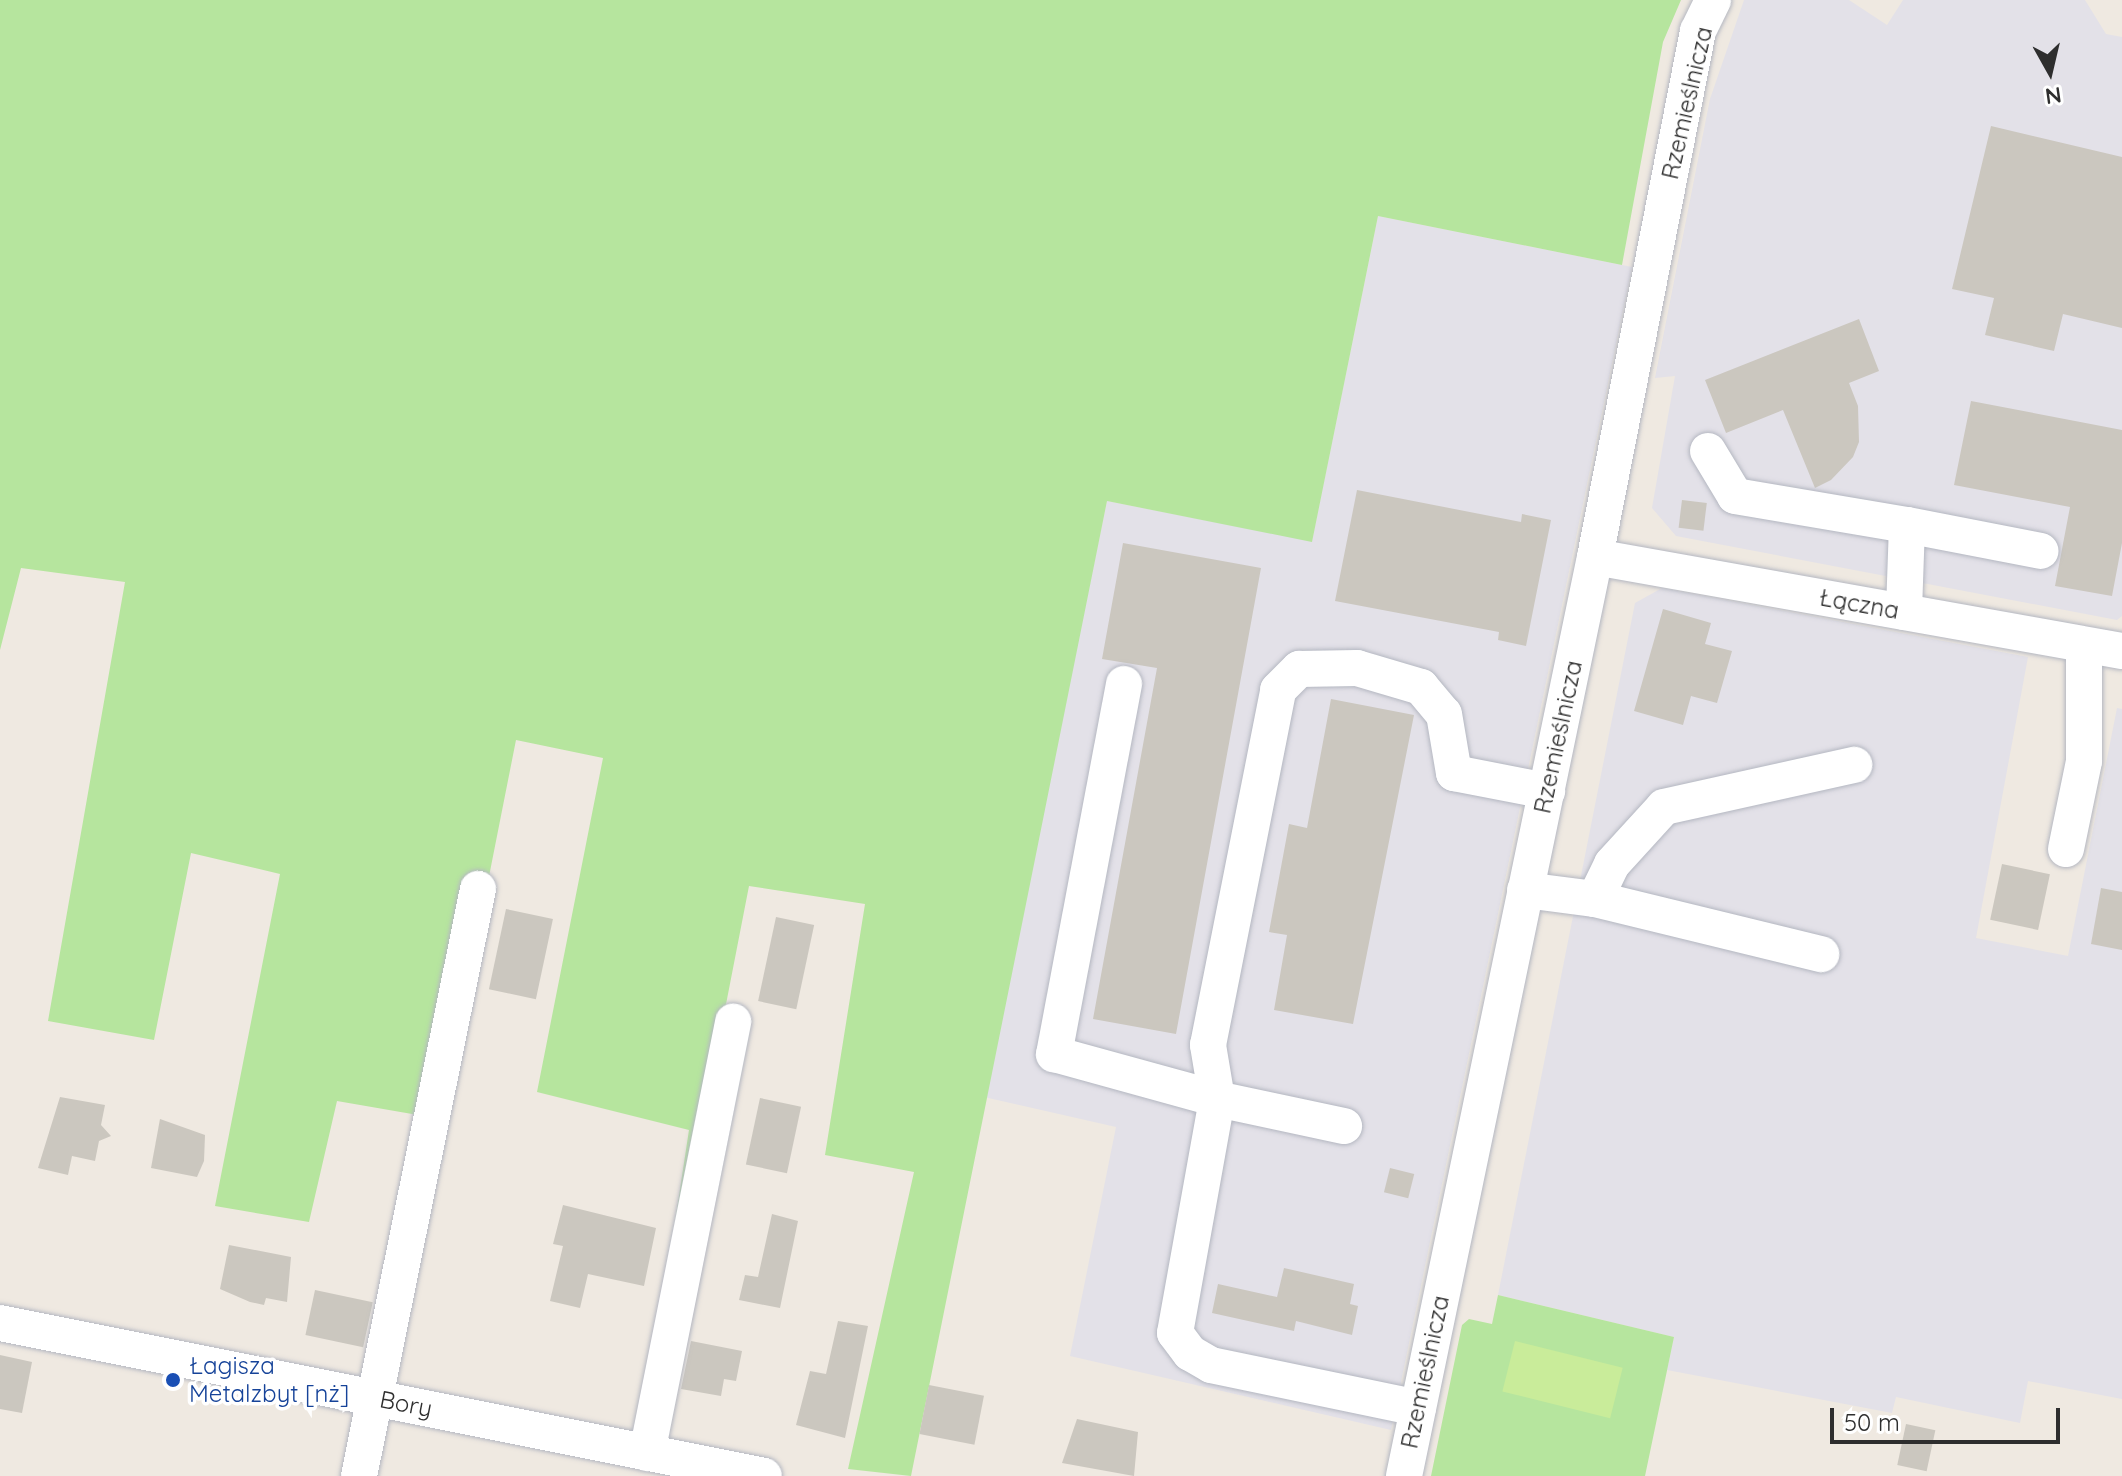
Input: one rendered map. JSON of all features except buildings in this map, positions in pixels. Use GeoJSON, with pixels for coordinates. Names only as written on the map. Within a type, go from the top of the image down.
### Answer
{"type":"FeatureCollection","features":[{"type":"Feature","properties":{"kind":"street","name":"Rzemieślnicza"},"geometry":{"type":"LineString","coordinates":[[1404,1476],[1595,557],[1698,31],[1713,0]]}},
{"type":"Feature","properties":{"kind":"street"},"geometry":{"type":"LineString","coordinates":[[1708,451],[1735,496],[2041,551]]}},
{"type":"Feature","properties":{"kind":"street"},"geometry":{"type":"LineString","coordinates":[[1904,612],[1907,525]]}},
{"type":"Feature","properties":{"kind":"street","name":"Łączna"},"geometry":{"type":"LineString","coordinates":[[1595,557],[2122,651]]}},
{"type":"Feature","properties":{"kind":"street"},"geometry":{"type":"LineString","coordinates":[[2066,849],[2084,761],[2084,645]]}},
{"type":"Feature","properties":{"kind":"street"},"geometry":{"type":"LineString","coordinates":[[1418,1408],[1211,1365],[1190,1353],[1175,1333],[1217,1099],[1208,1045],[1278,690],[1299,669],[1357,668],[1421,687],[1444,714],[1454,773],[1547,791]]}},
{"type":"Feature","properties":{"kind":"street"},"geometry":{"type":"LineString","coordinates":[[1124,684],[1054,1054],[1217,1099],[1344,1126]]}},
{"type":"Feature","properties":{"kind":"street"},"geometry":{"type":"LineString","coordinates":[[1595,899],[1612,864],[1664,807],[1854,765]]}},
{"type":"Feature","properties":{"kind":"street"},"geometry":{"type":"LineString","coordinates":[[359,1476],[478,889]]}},
{"type":"Feature","properties":{"kind":"street"},"geometry":{"type":"LineString","coordinates":[[1525,890],[1595,899],[1821,954]]}},
{"type":"Feature","properties":{"kind":"street"},"geometry":{"type":"LineString","coordinates":[[647,1453],[733,1021]]}},
{"type":"Feature","properties":{"kind":"street","name":"Bory"},"geometry":{"type":"LineString","coordinates":[[0,1323],[764,1476]]}},
{"type":"Feature","properties":{"kind":"shaded area"},"geometry":{"type":"Polygon","coordinates":[[[1744,0],[1849,0],[1887,25],[1903,0],[2085,0],[2106,34],[2122,37],[2122,616],[2117,620],[1676,536],[1652,508],[1675,376],[1655,378],[1710,99],[1744,0]]]}},
{"type":"Feature","properties":{"kind":"shaded area"},"geometry":{"type":"Polygon","coordinates":[[[1378,216],[1632,267],[1391,1430],[1070,1356],[1116,1127],[984,1097],[1107,501],[1312,541],[1378,216]]]}},
{"type":"Feature","properties":{"kind":"shaded area"},"geometry":{"type":"Polygon","coordinates":[[[1662,588],[2028,657],[1976,938],[2068,956],[2117,708],[2122,709],[2122,1399],[2028,1381],[2020,1423],[1896,1397],[1892,1413],[1667,1370],[1674,1337],[1498,1295],[1635,603],[1662,588]]]}},
{"type":"Feature","properties":{"kind":"green space"},"geometry":{"type":"Polygon","coordinates":[[[0,0],[1681,0],[1663,42],[1622,265],[1378,216],[1312,542],[1107,501],[911,1476],[848,1469],[914,1172],[825,1155],[865,904],[749,886],[644,1426],[689,1130],[537,1092],[603,758],[516,740],[441,1119],[337,1101],[309,1222],[215,1206],[280,874],[191,853],[154,1040],[48,1021],[125,582],[21,568],[0,650],[0,0]]]}},
{"type":"Feature","properties":{"kind":"green space"},"geometry":{"type":"Polygon","coordinates":[[[1498,1295],[1674,1337],[1645,1476],[1431,1476],[1462,1325],[1469,1319],[1492,1324],[1498,1295]]]}},
{"type":"Feature","properties":{"kind":"green space"},"geometry":{"type":"Polygon","coordinates":[[[1515,1341],[1623,1368],[1610,1418],[1502,1391],[1515,1341]]]}},
{"type":"Feature","properties":{"kind":"place","name":"Łagisza Metalzbyt [nż]"},"geometry":{"type":"Point","coordinates":[173,1380]}}]}
